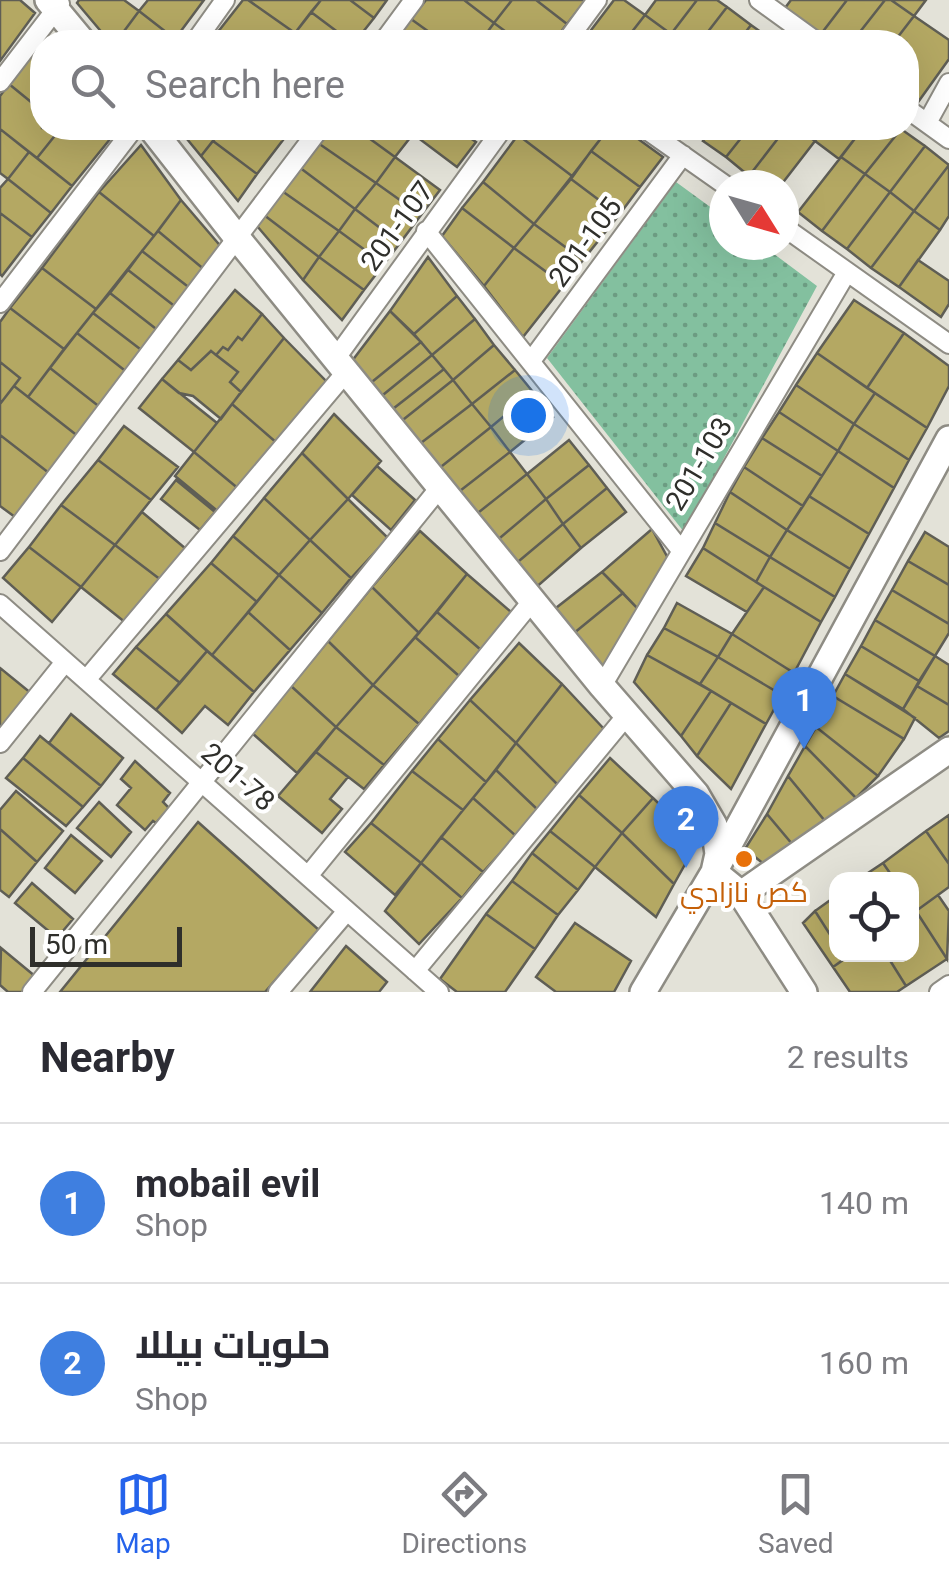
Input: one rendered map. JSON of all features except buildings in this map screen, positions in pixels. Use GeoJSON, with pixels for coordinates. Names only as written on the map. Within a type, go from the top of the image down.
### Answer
{"type":"FeatureCollection","features":[{"type":"Feature","properties":{"kind":"street"},"geometry":{"type":"LineString","coordinates":[[204,30],[225,0]]}},
{"type":"Feature","properties":{"kind":"street"},"geometry":{"type":"LineString","coordinates":[[392,30],[414,0]]}},
{"type":"Feature","properties":{"kind":"street"},"geometry":{"type":"LineString","coordinates":[[575,30],[597,0]]}},
{"type":"Feature","properties":{"kind":"street"},"geometry":{"type":"LineString","coordinates":[[759,0],[800,30]]}},
{"type":"Feature","properties":{"kind":"street"},"geometry":{"type":"LineString","coordinates":[[37,30],[56,3],[75,30]]}},
{"type":"Feature","properties":{"kind":"street"},"geometry":{"type":"LineString","coordinates":[[0,82],[30,40]]}},
{"type":"Feature","properties":{"kind":"street"},"geometry":{"type":"LineString","coordinates":[[926,123],[949,83]]}},
{"type":"Feature","properties":{"kind":"street"},"geometry":{"type":"LineString","coordinates":[[919,118],[949,139]]}},
{"type":"Feature","properties":{"kind":"street"},"geometry":{"type":"LineString","coordinates":[[0,303],[125,140]]}},
{"type":"Feature","properties":{"kind":"street"},"geometry":{"type":"LineString","coordinates":[[160,140],[602,686],[696,794],[710,815],[717,839],[714,872]]}},
{"type":"Feature","properties":{"kind":"street"},"geometry":{"type":"LineString","coordinates":[[0,551],[311,140]]}},
{"type":"Feature","properties":{"kind":"street","name":"201-107"},"geometry":{"type":"LineString","coordinates":[[86,680],[341,365],[426,231],[494,140]]}},
{"type":"Feature","properties":{"kind":"street"},"geometry":{"type":"LineString","coordinates":[[661,140],[709,174]]}},
{"type":"Feature","properties":{"kind":"street","name":"201-105"},"geometry":{"type":"LineString","coordinates":[[530,361],[683,155]]}},
{"type":"Feature","properties":{"kind":"street"},"geometry":{"type":"LineString","coordinates":[[426,231],[680,549]]}},
{"type":"Feature","properties":{"kind":"street"},"geometry":{"type":"LineString","coordinates":[[799,238],[949,344]]}},
{"type":"Feature","properties":{"kind":"street","name":"201-103"},"geometry":{"type":"LineString","coordinates":[[602,686],[847,272]]}},
{"type":"Feature","properties":{"kind":"street"},"geometry":{"type":"LineString","coordinates":[[643,992],[714,872],[949,439]]}},
{"type":"Feature","properties":{"kind":"street"},"geometry":{"type":"LineString","coordinates":[[32,992],[441,486]]}},
{"type":"Feature","properties":{"kind":"street"},"geometry":{"type":"LineString","coordinates":[[308,876],[534,600]]}},
{"type":"Feature","properties":{"kind":"street","name":"201-78"},"geometry":{"type":"LineString","coordinates":[[0,604],[439,992]]}},
{"type":"Feature","properties":{"kind":"street"},"geometry":{"type":"LineString","coordinates":[[0,743],[65,662]]}},
{"type":"Feature","properties":{"kind":"street"},"geometry":{"type":"LineString","coordinates":[[415,971],[627,715]]}},
{"type":"Feature","properties":{"kind":"street"},"geometry":{"type":"LineString","coordinates":[[741,894],[949,750]]}},
{"type":"Feature","properties":{"kind":"street"},"geometry":{"type":"LineString","coordinates":[[714,872],[741,894],[804,992]]}},
{"type":"Feature","properties":{"kind":"street"},"geometry":{"type":"LineString","coordinates":[[278,992],[347,911]]}},
{"type":"Feature","properties":{"kind":"street"},"geometry":{"type":"LineString","coordinates":[[939,992],[949,985]]}},
{"type":"Feature","properties":{"kind":"green space"},"geometry":{"type":"Polygon","coordinates":[[[676,182],[709,206],[709,260],[782,260],[817,286],[684,532],[547,358],[676,182]]]}},
{"type":"Feature","properties":{"kind":"place","name":"mobail evil"},"geometry":{"type":"Point","coordinates":[804,749]}},
{"type":"Feature","properties":{"kind":"place","name":"كص نازادي"},"geometry":{"type":"Point","coordinates":[744,859]}},
{"type":"Feature","properties":{"kind":"place","name":"حلويات بيللا"},"geometry":{"type":"Point","coordinates":[686,868]}}]}
